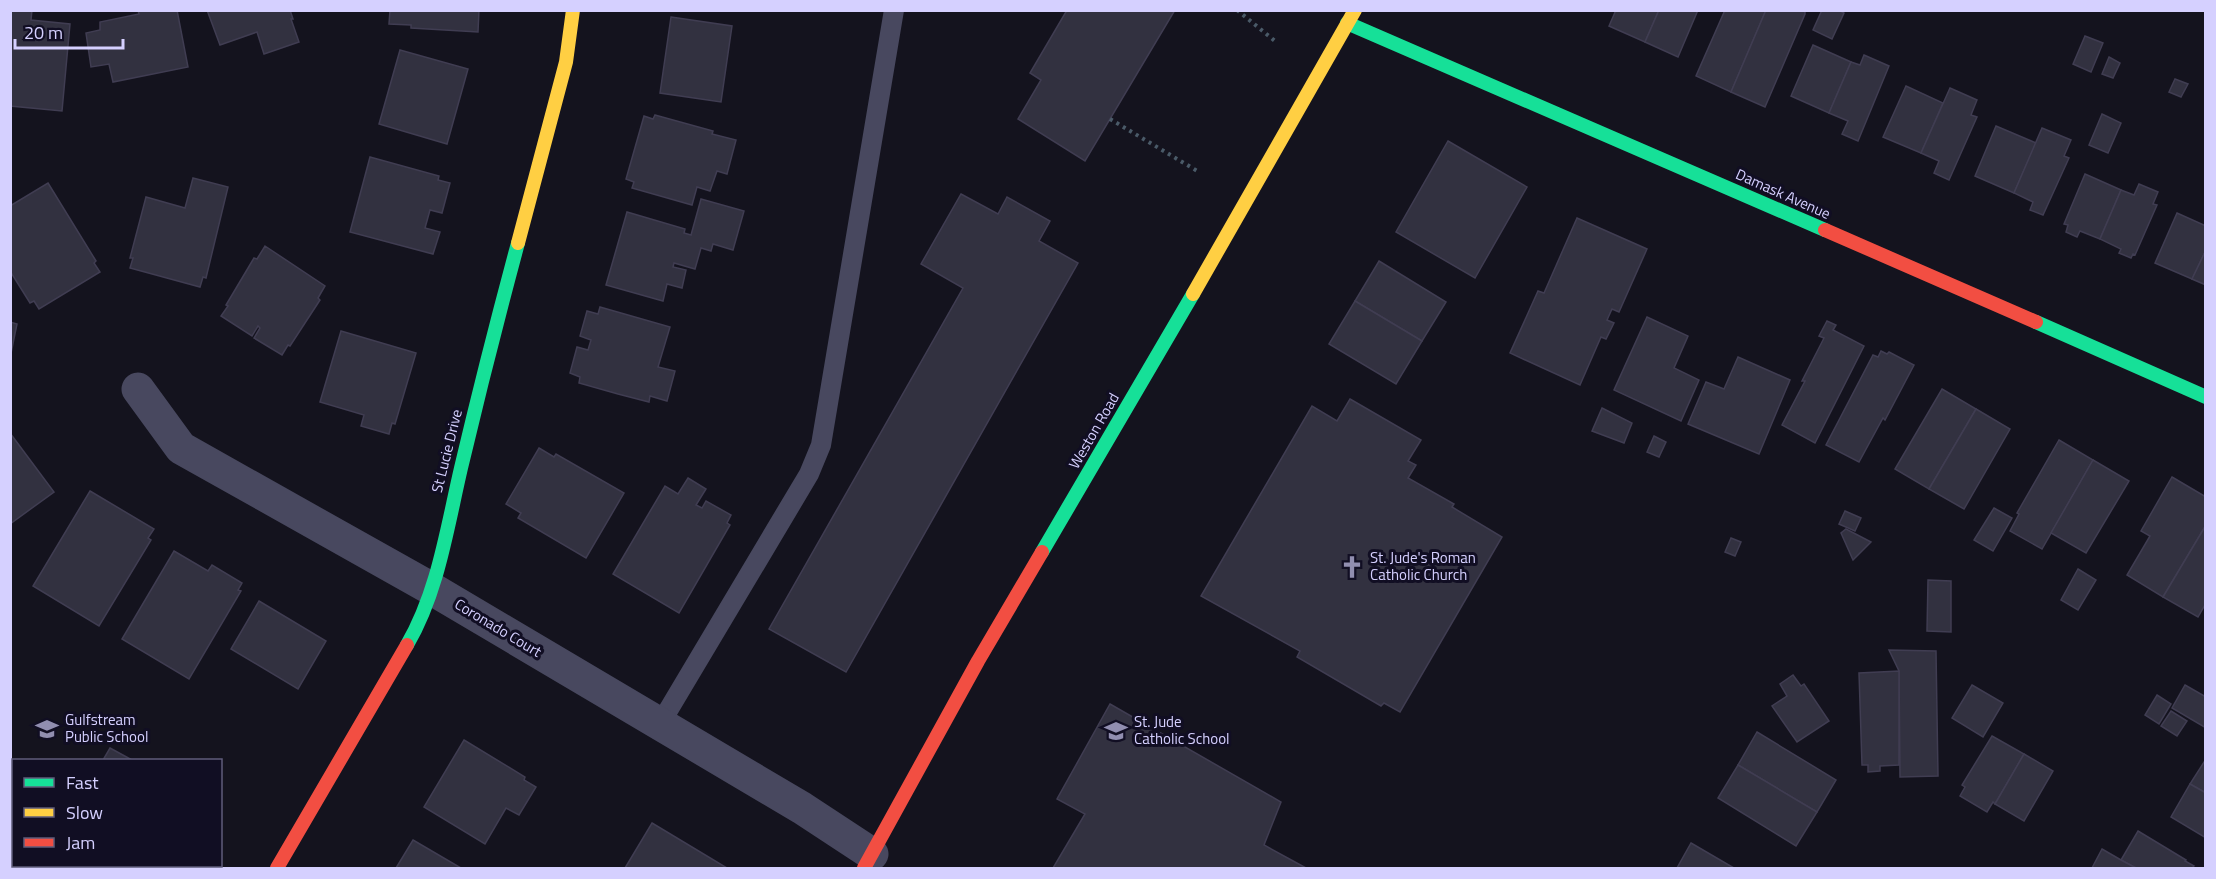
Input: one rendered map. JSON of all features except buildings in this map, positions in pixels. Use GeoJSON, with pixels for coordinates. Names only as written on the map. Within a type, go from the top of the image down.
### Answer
{"type":"FeatureCollection","features":[{"type":"Feature","properties":{"kind":"street","name":"St Lucie Drive"},"geometry":{"type":"LineString","coordinates":[[277,868],[418,626],[432,589],[482,379],[566,62],[573,10]]}},
{"type":"Feature","properties":{"kind":"street","name":"Weston Road"},"geometry":{"type":"LineString","coordinates":[[868,861],[978,661],[1255,188],[1355,10]]}},
{"type":"Feature","properties":{"kind":"street","name":"Damask Avenue"},"geometry":{"type":"LineString","coordinates":[[1347,23],[2205,397]]}},
{"type":"Feature","properties":{"kind":"street","name":"Coronado Court"},"geometry":{"type":"LineString","coordinates":[[138,389],[181,448],[432,589],[802,808],[868,861]]}},
{"type":"Feature","properties":{"kind":"lane"},"geometry":{"type":"LineString","coordinates":[[660,724],[809,474],[821,445],[894,10]]}},
{"type":"Feature","properties":{"kind":"path"},"geometry":{"type":"LineString","coordinates":[[1237,10],[1275,41]]}},
{"type":"Feature","properties":{"kind":"path"},"geometry":{"type":"LineString","coordinates":[[1110,118],[1199,172]]}},
{"type":"Feature","properties":{"kind":"traffic: fast"},"geometry":{"type":"LineString","coordinates":[[1347,23],[1825,230]]}},
{"type":"Feature","properties":{"kind":"traffic: fast"},"geometry":{"type":"LineString","coordinates":[[407,645],[418,625],[434,582],[518,243]]}},
{"type":"Feature","properties":{"kind":"traffic: fast"},"geometry":{"type":"LineString","coordinates":[[1042,552],[1193,294]]}},
{"type":"Feature","properties":{"kind":"traffic: fast"},"geometry":{"type":"LineString","coordinates":[[2036,322],[2206,397]]}},
{"type":"Feature","properties":{"kind":"traffic: slow"},"geometry":{"type":"LineString","coordinates":[[518,243],[566,62],[573,10]]}},
{"type":"Feature","properties":{"kind":"traffic: slow"},"geometry":{"type":"LineString","coordinates":[[1193,294],[1355,10]]}},
{"type":"Feature","properties":{"kind":"traffic: jam"},"geometry":{"type":"LineString","coordinates":[[1825,230],[2036,322]]}},
{"type":"Feature","properties":{"kind":"traffic: jam"},"geometry":{"type":"LineString","coordinates":[[864,868],[978,661],[1042,552]]}},
{"type":"Feature","properties":{"kind":"traffic: jam"},"geometry":{"type":"LineString","coordinates":[[277,868],[407,645]]}},
{"type":"Feature","properties":{"kind":"place","name":"St. Jude's Roman Catholic Church"},"geometry":{"type":"Point","coordinates":[1352,567]}},
{"type":"Feature","properties":{"kind":"place","name":"Gulfstream Public School"},"geometry":{"type":"Point","coordinates":[47,729]}},
{"type":"Feature","properties":{"kind":"place","name":"St. Jude Catholic School"},"geometry":{"type":"Point","coordinates":[1116,731]}}]}
